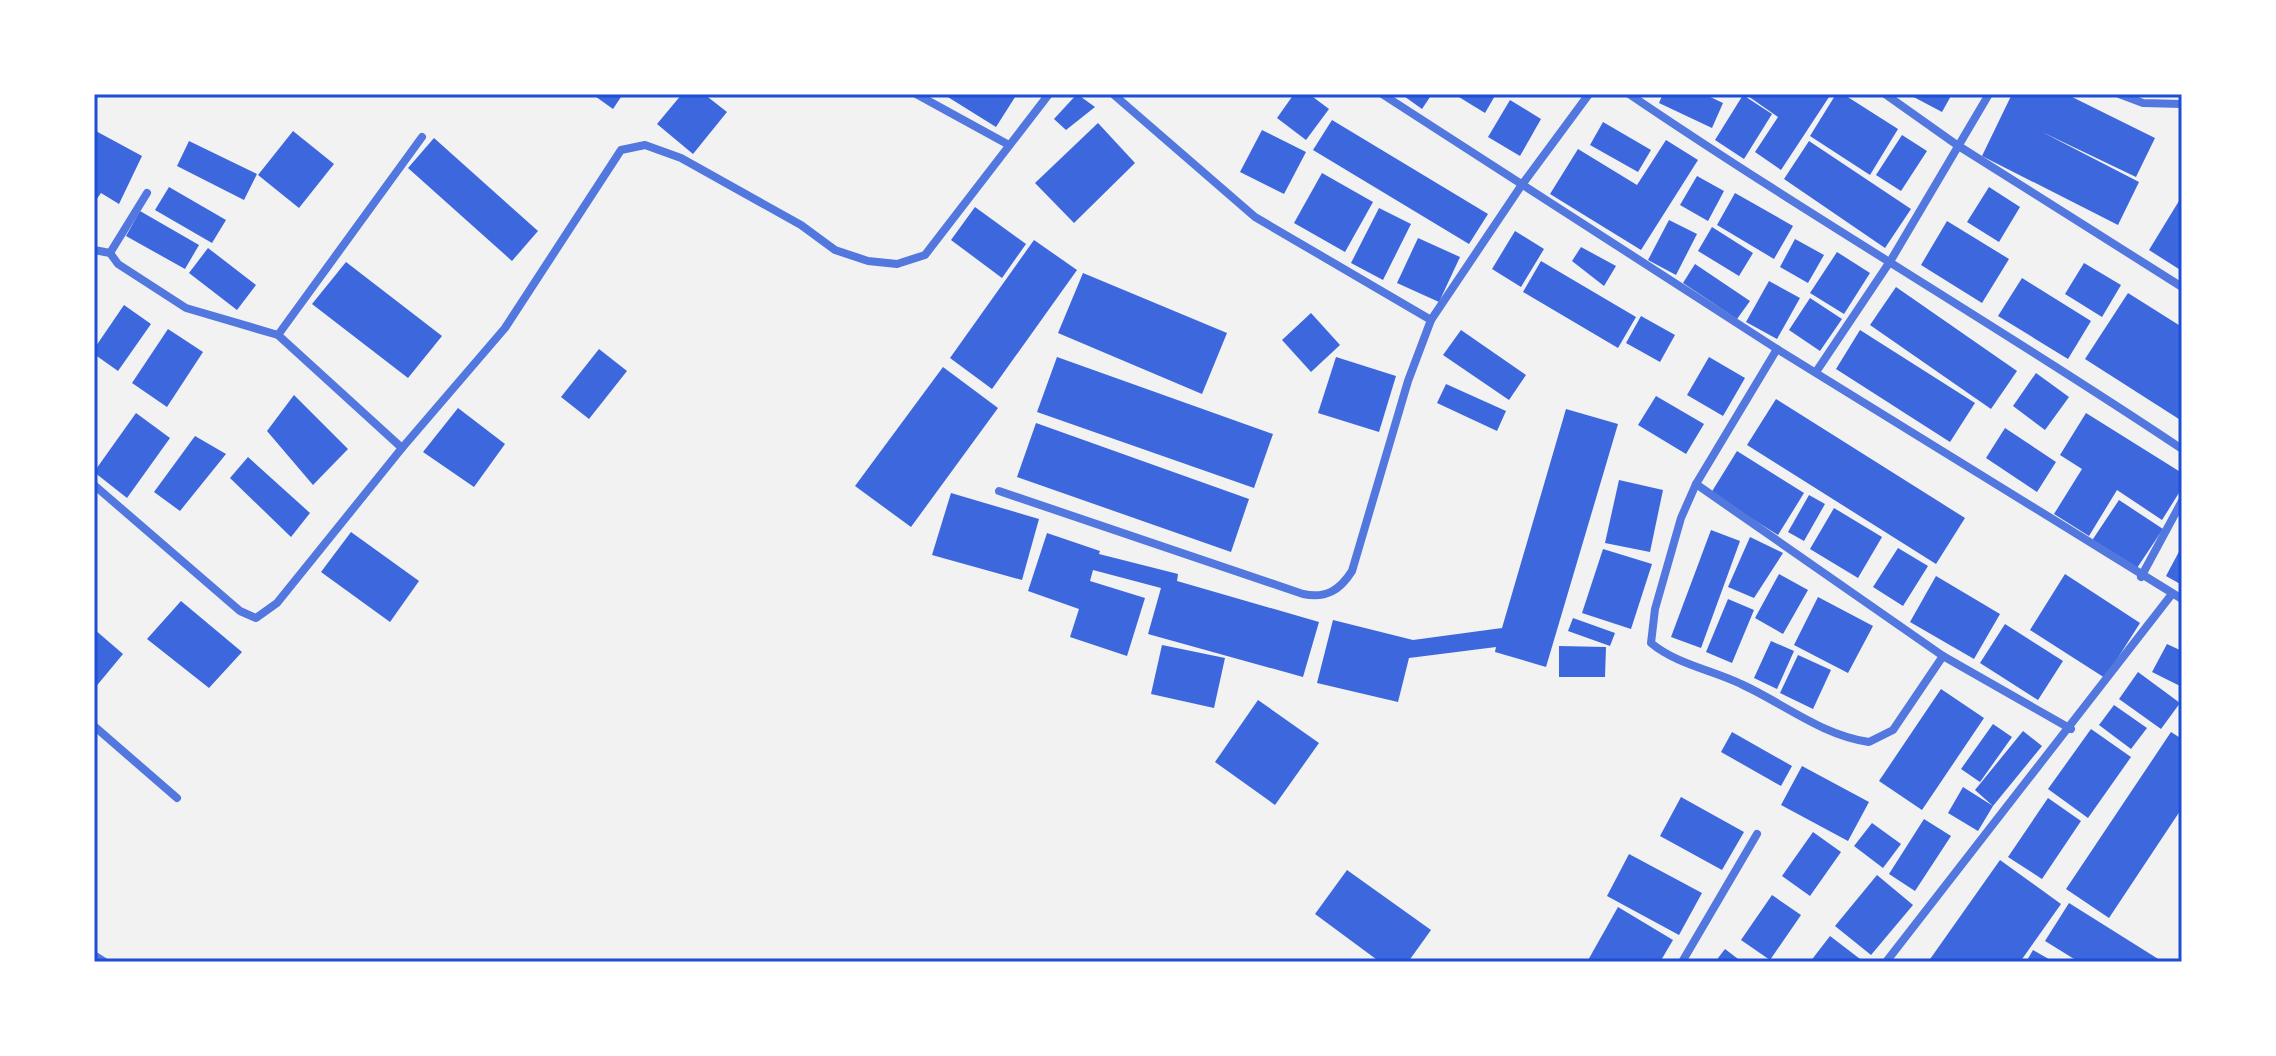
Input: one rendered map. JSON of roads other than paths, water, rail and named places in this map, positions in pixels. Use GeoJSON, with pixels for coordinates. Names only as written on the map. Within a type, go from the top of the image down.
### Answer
{"type":"FeatureCollection","features":[{"type":"Feature","properties":{"kind":"street"},"geometry":{"type":"LineString","coordinates":[[916,94],[1009,145]]}},
{"type":"Feature","properties":{"kind":"street"},"geometry":{"type":"LineString","coordinates":[[94,485],[240,611],[256,618],[277,603],[402,448],[505,328],[621,150],[645,145],[681,158],[801,225],[835,250],[868,261],[897,264],[925,255],[1049,94]]}},
{"type":"Feature","properties":{"kind":"street"},"geometry":{"type":"LineString","coordinates":[[1113,94],[1255,217],[1431,320]]}},
{"type":"Feature","properties":{"kind":"street"},"geometry":{"type":"LineString","coordinates":[[1382,94],[1777,349],[2141,577],[2182,599]]}},
{"type":"Feature","properties":{"kind":"street"},"geometry":{"type":"LineString","coordinates":[[999,491],[1303,594],[1325,595],[1345,583],[1352,571],[1408,381],[1431,320],[1521,186],[1589,94]]}},
{"type":"Feature","properties":{"kind":"street"},"geometry":{"type":"LineString","coordinates":[[1629,94],[1763,185],[1891,260],[2182,449]]}},
{"type":"Feature","properties":{"kind":"street"},"geometry":{"type":"LineString","coordinates":[[1885,94],[1957,145],[2182,287]]}},
{"type":"Feature","properties":{"kind":"street"},"geometry":{"type":"LineString","coordinates":[[1816,372],[1891,260],[1989,94]]}},
{"type":"Feature","properties":{"kind":"street"},"geometry":{"type":"LineString","coordinates":[[2119,94],[2143,103],[2182,104]]}},
{"type":"Feature","properties":{"kind":"street"},"geometry":{"type":"LineString","coordinates":[[278,335],[422,137]]}},
{"type":"Feature","properties":{"kind":"street"},"geometry":{"type":"LineString","coordinates":[[110,253],[147,193]]}},
{"type":"Feature","properties":{"kind":"street"},"geometry":{"type":"LineString","coordinates":[[94,250],[110,253],[118,264],[186,308],[278,335],[402,448]]}},
{"type":"Feature","properties":{"kind":"street"},"geometry":{"type":"LineString","coordinates":[[1777,349],[1696,484],[1681,518],[1655,609],[1650,638],[1656,647],[1741,684],[1834,733],[1869,742],[1893,730],[1943,656]]}},
{"type":"Feature","properties":{"kind":"street"},"geometry":{"type":"LineString","coordinates":[[1696,484],[1943,656],[2071,729]]}},
{"type":"Feature","properties":{"kind":"street"},"geometry":{"type":"LineString","coordinates":[[2141,577],[2182,501]]}},
{"type":"Feature","properties":{"kind":"street"},"geometry":{"type":"LineString","coordinates":[[1886,962],[2071,729],[2172,594]]}},
{"type":"Feature","properties":{"kind":"street"},"geometry":{"type":"LineString","coordinates":[[94,726],[177,798]]}},
{"type":"Feature","properties":{"kind":"street"},"geometry":{"type":"LineString","coordinates":[[1682,962],[1757,834]]}},
{"type":"Feature","properties":{"kind":"street"},"geometry":{"type":"LineString","coordinates":[[94,955],[105,962]]}}]}
